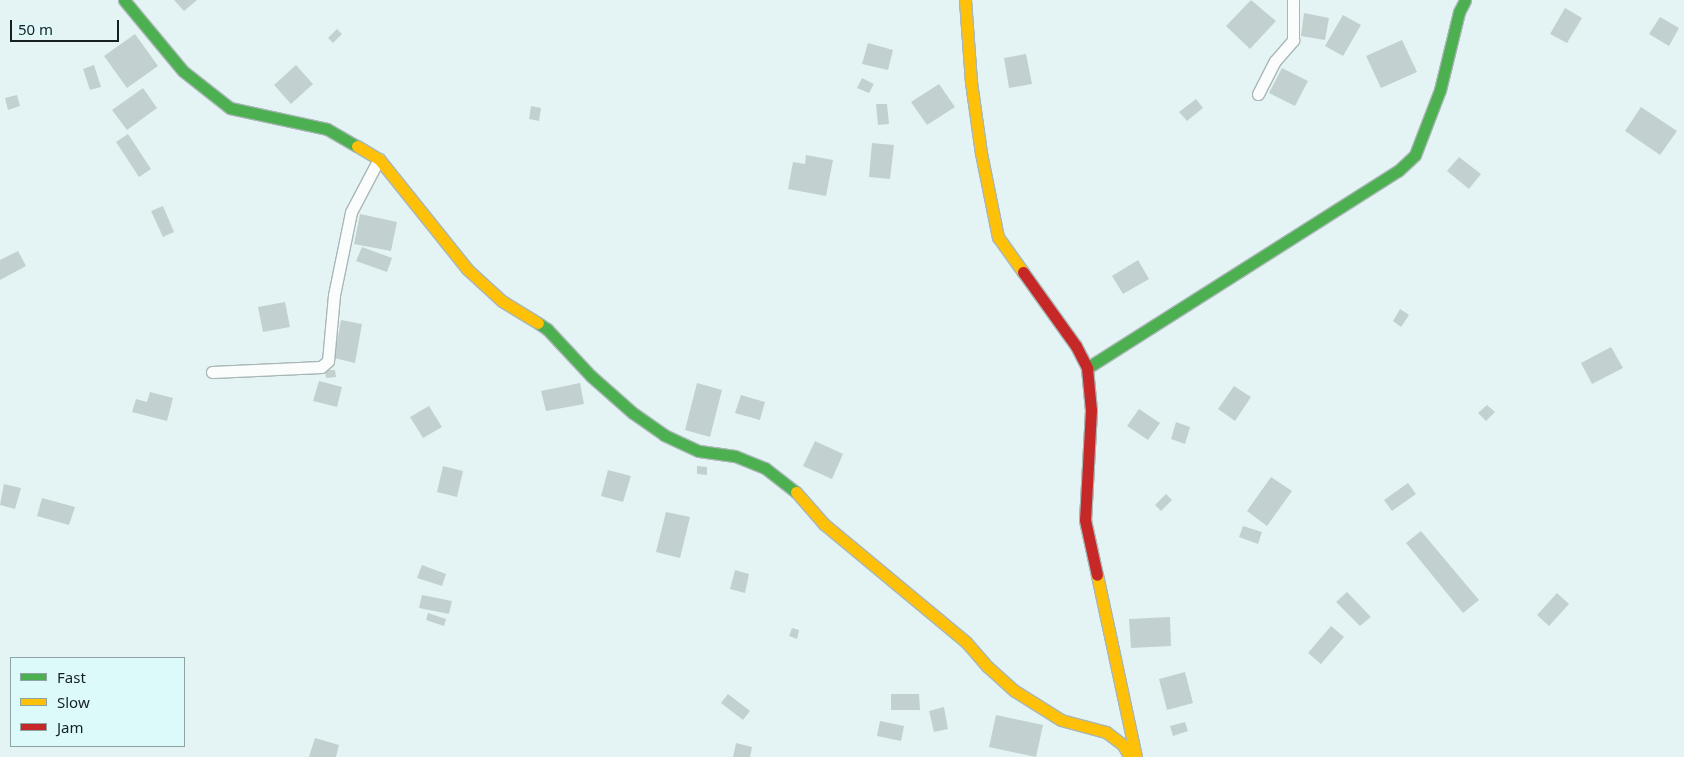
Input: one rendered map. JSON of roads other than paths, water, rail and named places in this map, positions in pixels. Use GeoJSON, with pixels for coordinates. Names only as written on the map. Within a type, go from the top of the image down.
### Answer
{"type":"FeatureCollection","features":[{"type":"Feature","properties":{"kind":"street"},"geometry":{"type":"LineString","coordinates":[[124,0],[183,72],[230,108],[326,129],[379,159],[467,269],[502,301],[547,329],[591,376],[633,413],[664,435],[699,451],[735,456],[765,468],[795,492],[824,524],[966,642],[988,667],[1015,691],[1061,720],[1106,732],[1123,745],[1130,757]]}},
{"type":"Feature","properties":{"kind":"street"},"geometry":{"type":"LineString","coordinates":[[964,0],[971,82],[981,153],[998,237],[1076,346],[1087,368],[1091,410],[1085,520],[1136,757]]}},
{"type":"Feature","properties":{"kind":"street"},"geometry":{"type":"LineString","coordinates":[[1258,94],[1275,61],[1293,40],[1293,0]]}},
{"type":"Feature","properties":{"kind":"street"},"geometry":{"type":"LineString","coordinates":[[1087,368],[1398,172],[1415,154],[1440,90],[1459,12],[1466,0]]}},
{"type":"Feature","properties":{"kind":"street"},"geometry":{"type":"LineString","coordinates":[[212,372],[321,367],[328,361],[334,295],[351,212],[379,159]]}}]}
